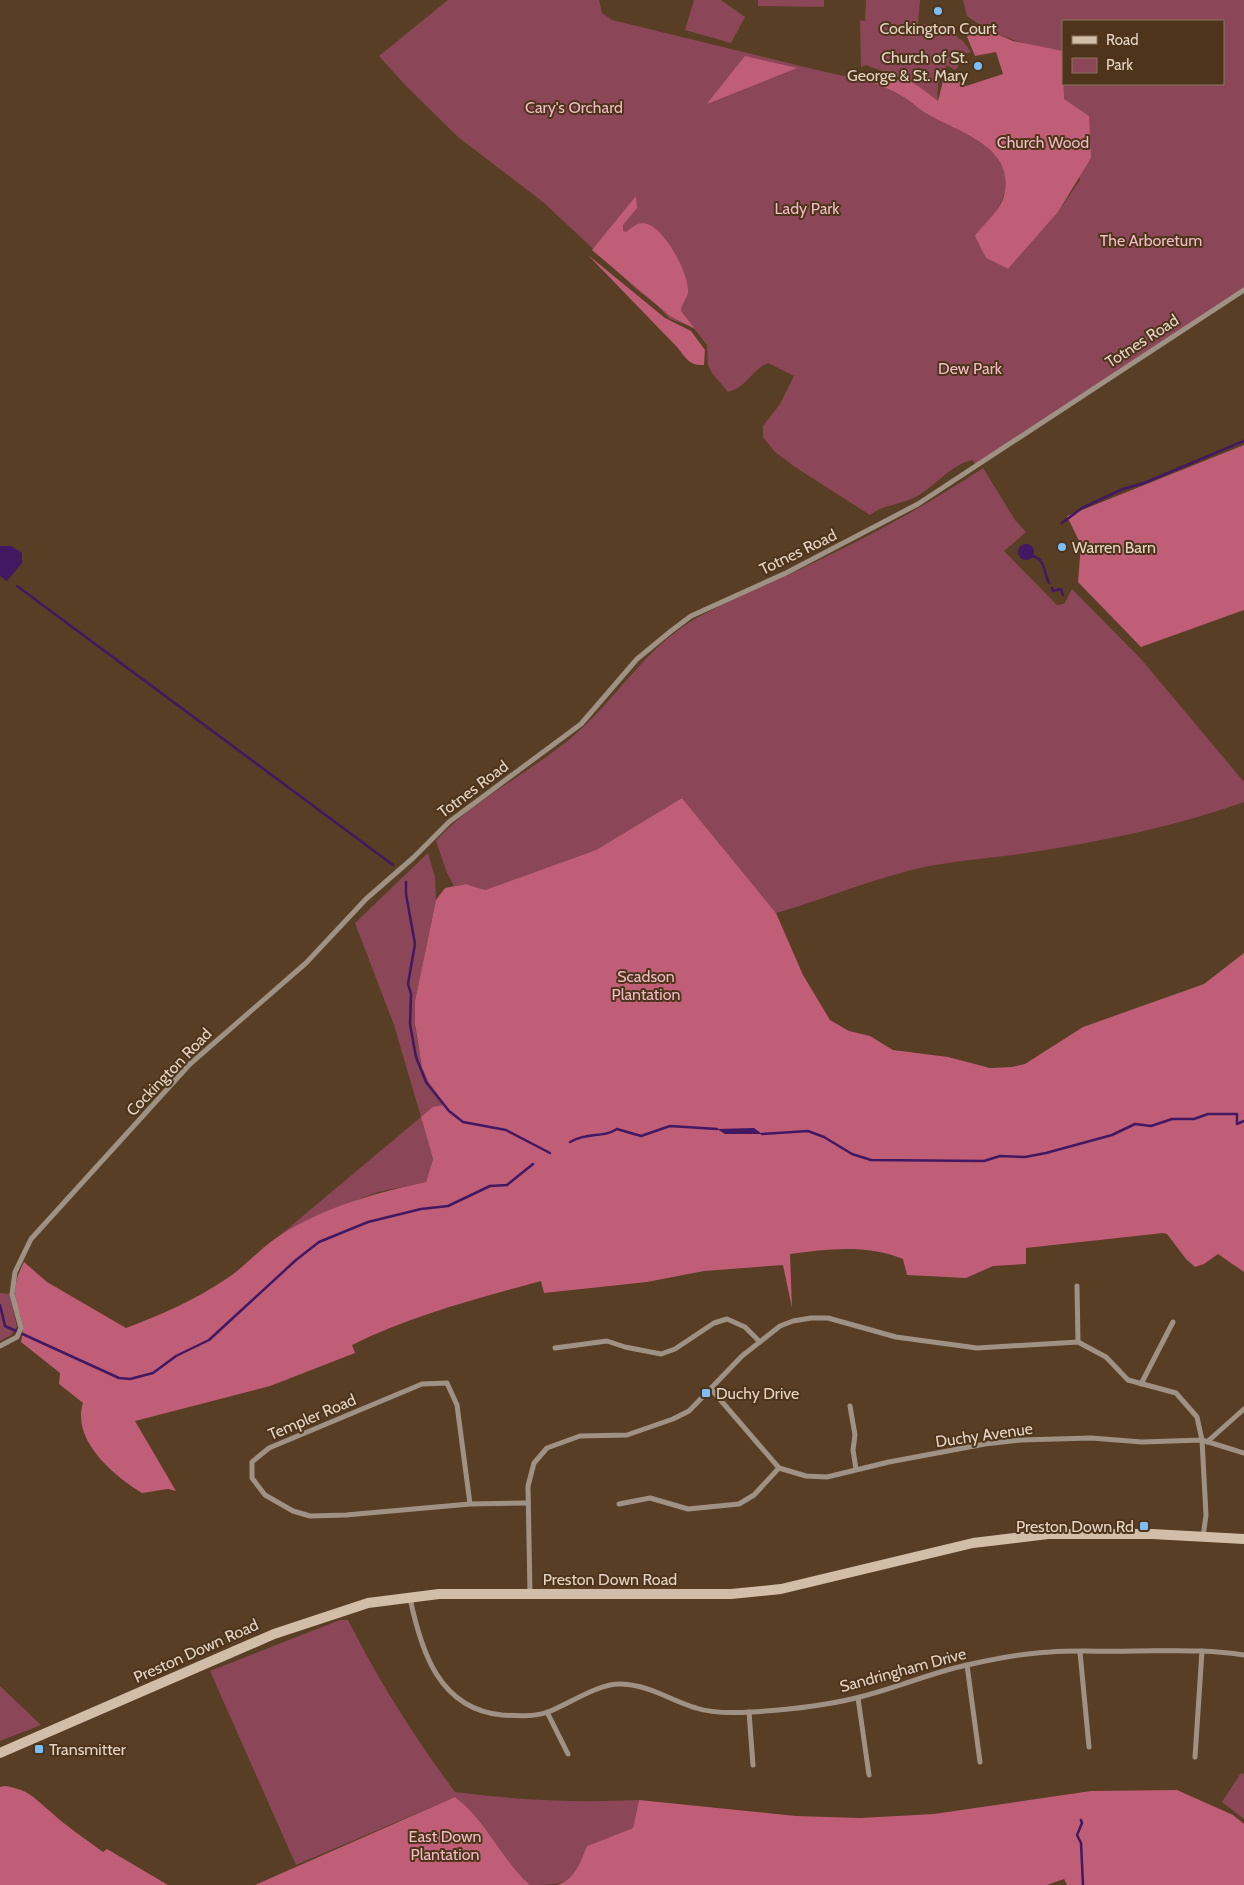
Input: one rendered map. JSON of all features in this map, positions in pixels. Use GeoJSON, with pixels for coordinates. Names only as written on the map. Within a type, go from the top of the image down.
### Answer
{"type":"FeatureCollection","features":[{"type":"Feature","properties":{"kind":"street","name":"Totnes Road"},"geometry":{"type":"LineString","coordinates":[[395,874],[449,822],[581,724],[637,659],[690,616],[794,569],[918,504],[1244,290]]}},
{"type":"Feature","properties":{"kind":"street","name":"Cockington Road"},"geometry":{"type":"LineString","coordinates":[[0,1346],[17,1337],[21,1328],[20,1318],[12,1294],[15,1272],[31,1239],[190,1064],[306,963],[366,899],[395,874]]}},
{"type":"Feature","properties":{"kind":"street"},"geometry":{"type":"LineString","coordinates":[[1077,1286],[1078,1342]]}},
{"type":"Feature","properties":{"kind":"street"},"geometry":{"type":"LineString","coordinates":[[530,1593],[528,1486],[534,1463],[547,1448],[580,1436],[627,1435],[689,1410],[742,1356],[780,1326],[811,1318],[828,1318],[896,1337],[948,1346],[977,1348],[1078,1342],[1106,1357],[1128,1380],[1176,1393],[1197,1418],[1204,1441],[1206,1515],[1203,1537]]}},
{"type":"Feature","properties":{"kind":"street"},"geometry":{"type":"LineString","coordinates":[[555,1348],[607,1340],[625,1347],[661,1354],[675,1349],[714,1323],[727,1319],[745,1327],[760,1342]]}},
{"type":"Feature","properties":{"kind":"street"},"geometry":{"type":"LineString","coordinates":[[1141,1384],[1173,1322]]}},
{"type":"Feature","properties":{"kind":"street","name":"Templer Road"},"geometry":{"type":"LineString","coordinates":[[470,1504],[457,1405],[447,1383],[422,1384],[269,1448],[252,1462],[252,1478],[265,1495],[293,1511],[310,1516],[346,1515],[470,1504],[527,1503]]}},
{"type":"Feature","properties":{"kind":"street"},"geometry":{"type":"LineString","coordinates":[[619,1504],[650,1498],[688,1509],[739,1504],[754,1495],[779,1468],[710,1389]]}},
{"type":"Feature","properties":{"kind":"street"},"geometry":{"type":"LineString","coordinates":[[850,1406],[855,1435],[853,1450],[856,1469]]}},
{"type":"Feature","properties":{"kind":"street"},"geometry":{"type":"LineString","coordinates":[[1204,1441],[1244,1409]]}},
{"type":"Feature","properties":{"kind":"street","name":"Duchy Avenue"},"geometry":{"type":"LineString","coordinates":[[779,1468],[806,1476],[827,1477],[856,1469],[985,1444],[1021,1440],[1091,1438],[1142,1442],[1204,1441]]}},
{"type":"Feature","properties":{"kind":"street"},"geometry":{"type":"LineString","coordinates":[[1204,1441],[1244,1453]]}},
{"type":"Feature","properties":{"kind":"street","name":"Preston Down Road"},"geometry":{"type":"LineString","coordinates":[[0,1753],[274,1634],[342,1610],[410,1597],[438,1594],[530,1593],[731,1594],[781,1589],[945,1549],[1025,1536],[1087,1533],[1244,1539]]}},
{"type":"Feature","properties":{"kind":"street","name":"Sandringham Drive"},"geometry":{"type":"LineString","coordinates":[[410,1597],[418,1636],[434,1672],[446,1689],[460,1700],[490,1714],[530,1716],[547,1712],[617,1684],[635,1685],[654,1690],[698,1709],[749,1712],[858,1698],[967,1665],[1050,1652],[1202,1651],[1244,1655]]}},
{"type":"Feature","properties":{"kind":"street"},"geometry":{"type":"LineString","coordinates":[[1195,1757],[1202,1651]]}},
{"type":"Feature","properties":{"kind":"street"},"geometry":{"type":"LineString","coordinates":[[1080,1652],[1089,1747]]}},
{"type":"Feature","properties":{"kind":"street"},"geometry":{"type":"LineString","coordinates":[[967,1665],[980,1762]]}},
{"type":"Feature","properties":{"kind":"street"},"geometry":{"type":"LineString","coordinates":[[858,1698],[869,1775]]}},
{"type":"Feature","properties":{"kind":"street"},"geometry":{"type":"LineString","coordinates":[[547,1712],[568,1754]]}},
{"type":"Feature","properties":{"kind":"street"},"geometry":{"type":"LineString","coordinates":[[749,1712],[753,1765]]}},
{"type":"Feature","properties":{"kind":"green space"},"geometry":{"type":"Polygon","coordinates":[[[448,0],[599,0],[602,13],[612,20],[844,76],[856,71],[873,82],[903,96],[928,115],[971,136],[996,156],[1004,169],[1006,183],[1000,205],[979,240],[986,258],[1008,269],[1058,212],[1080,180],[1064,99],[1064,85],[1224,85],[1224,20],[1062,20],[1062,51],[1012,40],[978,24],[967,16],[963,0],[1244,0],[1244,290],[976,467],[973,460],[965,462],[917,496],[875,511],[870,515],[795,467],[775,452],[763,437],[763,426],[780,404],[794,376],[768,363],[762,366],[740,387],[728,392],[712,373],[708,365],[707,345],[693,327],[670,319],[543,202],[458,137],[405,85],[379,56],[448,0]]]}},
{"type":"Feature","properties":{"kind":"green space"},"geometry":{"type":"Polygon","coordinates":[[[694,0],[721,0],[745,17],[731,43],[685,30],[694,0]]]}},
{"type":"Feature","properties":{"kind":"green space"},"geometry":{"type":"Polygon","coordinates":[[[758,0],[824,0],[824,7],[758,6],[758,0]]]}},
{"type":"Feature","properties":{"kind":"green space"},"geometry":{"type":"Polygon","coordinates":[[[866,0],[920,0],[918,24],[954,26],[957,37],[963,41],[971,52],[957,57],[958,67],[955,70],[947,65],[939,82],[938,101],[910,82],[866,65],[861,67],[860,20],[865,21],[866,0]]]}},
{"type":"Feature","properties":{"kind":"green space","name":"Church Wood"},"geometry":{"type":"Polygon","coordinates":[[[983,28],[1013,41],[1062,51],[1064,99],[1089,116],[1091,158],[1058,212],[1008,269],[986,258],[975,236],[998,209],[1003,199],[1006,181],[1003,167],[995,155],[970,136],[927,114],[899,94],[874,83],[895,80],[909,81],[938,101],[943,81],[950,75],[966,86],[1003,74],[996,52],[975,56],[967,37],[970,30],[983,28]]]}},
{"type":"Feature","properties":{"kind":"green space"},"geometry":{"type":"Polygon","coordinates":[[[745,56],[797,68],[707,104],[709,101],[745,56]]]}},
{"type":"Feature","properties":{"kind":"green space"},"geometry":{"type":"Polygon","coordinates":[[[636,196],[637,208],[623,225],[623,231],[626,232],[636,225],[643,223],[651,226],[666,240],[679,261],[687,281],[688,292],[681,311],[695,329],[670,316],[592,250],[636,196]]]}},
{"type":"Feature","properties":{"kind":"green space"},"geometry":{"type":"Polygon","coordinates":[[[588,255],[665,318],[691,331],[705,350],[704,365],[691,363],[588,255]]]}},
{"type":"Feature","properties":{"kind":"green space"},"geometry":{"type":"Polygon","coordinates":[[[1244,445],[1244,610],[1141,647],[1078,582],[1081,545],[1067,516],[1244,445]]]}},
{"type":"Feature","properties":{"kind":"green space"},"geometry":{"type":"Polygon","coordinates":[[[983,468],[1015,520],[1026,532],[1004,551],[1057,605],[1064,604],[1072,589],[1141,659],[1244,782],[1244,802],[1191,819],[1109,839],[1026,853],[929,866],[871,882],[776,913],[682,798],[596,850],[485,890],[466,884],[454,886],[447,873],[436,841],[484,799],[571,738],[588,723],[664,642],[702,615],[873,533],[983,468]]]}},
{"type":"Feature","properties":{"kind":"green space","name":"Scadson Plantation"},"geometry":{"type":"Polygon","coordinates":[[[682,798],[776,913],[803,975],[830,1020],[849,1031],[870,1036],[893,1050],[948,1057],[990,1068],[1012,1067],[1025,1064],[1083,1027],[1204,984],[1244,953],[1244,1272],[1218,1254],[1204,1264],[1195,1267],[1186,1259],[1167,1234],[1163,1233],[1026,1248],[1026,1264],[993,1266],[966,1278],[907,1275],[903,1259],[875,1251],[833,1249],[790,1254],[792,1308],[783,1265],[704,1271],[647,1282],[544,1293],[541,1281],[445,1308],[397,1325],[352,1345],[355,1353],[270,1386],[135,1421],[176,1491],[168,1489],[142,1493],[119,1477],[108,1467],[89,1443],[83,1430],[81,1417],[83,1403],[59,1384],[60,1373],[21,1342],[23,1326],[15,1292],[24,1262],[47,1282],[126,1328],[178,1306],[214,1287],[233,1274],[279,1236],[314,1217],[369,1196],[426,1182],[433,1159],[421,1117],[433,1107],[445,1105],[429,1083],[422,1067],[415,1024],[415,1001],[436,900],[445,888],[466,884],[485,890],[596,850],[682,798]]]}},
{"type":"Feature","properties":{"kind":"green space"},"geometry":{"type":"Polygon","coordinates":[[[428,853],[435,877],[436,900],[415,1001],[415,1024],[418,1046],[429,1083],[446,1105],[421,1117],[394,1025],[355,923],[428,853]]]}},
{"type":"Feature","properties":{"kind":"green space"},"geometry":{"type":"Polygon","coordinates":[[[421,1117],[433,1159],[426,1182],[378,1192],[338,1207],[279,1236],[421,1117]]]}},
{"type":"Feature","properties":{"kind":"green space"},"geometry":{"type":"Polygon","coordinates":[[[0,1293],[10,1294],[17,1327],[11,1335],[0,1341],[0,1293]]]}},
{"type":"Feature","properties":{"kind":"green space"},"geometry":{"type":"Polygon","coordinates":[[[340,1620],[348,1620],[398,1708],[455,1792],[547,1800],[639,1800],[633,1828],[587,1846],[573,1875],[568,1879],[554,1884],[530,1885],[510,1864],[476,1817],[455,1797],[296,1865],[210,1671],[340,1620]]]}},
{"type":"Feature","properties":{"kind":"green space"},"geometry":{"type":"Polygon","coordinates":[[[0,1686],[41,1725],[0,1741],[0,1686]]]}},
{"type":"Feature","properties":{"kind":"green space"},"geometry":{"type":"Polygon","coordinates":[[[1241,1773],[1244,1774],[1244,1819],[1222,1802],[1241,1773]]]}},
{"type":"Feature","properties":{"kind":"green space"},"geometry":{"type":"Polygon","coordinates":[[[5,1786],[31,1795],[103,1852],[107,1849],[168,1885],[0,1885],[0,1787],[5,1786]]]}},
{"type":"Feature","properties":{"kind":"green space"},"geometry":{"type":"Polygon","coordinates":[[[1177,1790],[1233,1815],[1244,1824],[1244,1885],[1067,1885],[1064,1879],[1047,1885],[557,1885],[569,1879],[573,1874],[587,1846],[633,1828],[639,1800],[796,1816],[860,1818],[934,1814],[1091,1791],[1177,1790]]]}},
{"type":"Feature","properties":{"kind":"green space","name":"East Down Plantation"},"geometry":{"type":"Polygon","coordinates":[[[455,1797],[476,1817],[510,1864],[530,1885],[255,1885],[455,1797]]]}},
{"type":"Feature","properties":{"kind":"shaded area"},"geometry":{"type":"Polygon","coordinates":[[[1026,544],[1034,552],[1026,560],[1018,552],[1026,544]]]}},
{"type":"Feature","properties":{"kind":"shaded area"},"geometry":{"type":"Polygon","coordinates":[[[0,546],[11,546],[22,553],[22,563],[7,581],[0,576],[0,546]]]}},
{"type":"Feature","properties":{"kind":"shaded area"},"geometry":{"type":"Polygon","coordinates":[[[754,1128],[762,1134],[725,1134],[717,1129],[754,1128]]]}},
{"type":"Feature","properties":{"kind":"waterway"},"geometry":{"type":"LineString","coordinates":[[1062,523],[1082,508],[1123,489],[1144,483],[1244,441]]}},
{"type":"Feature","properties":{"kind":"waterway"},"geometry":{"type":"LineString","coordinates":[[1032,556],[1036,557],[1044,566],[1049,583]]}},
{"type":"Feature","properties":{"kind":"waterway"},"geometry":{"type":"LineString","coordinates":[[17,586],[393,865]]}},
{"type":"Feature","properties":{"kind":"waterway"},"geometry":{"type":"LineString","coordinates":[[1052,588],[1053,591],[1061,589],[1063,595]]}},
{"type":"Feature","properties":{"kind":"waterway"},"geometry":{"type":"LineString","coordinates":[[406,882],[406,894],[415,944],[408,984],[411,994],[410,1024],[416,1057],[426,1082],[449,1111],[463,1122],[506,1130],[550,1153]]}},
{"type":"Feature","properties":{"kind":"waterway"},"geometry":{"type":"LineString","coordinates":[[762,1134],[808,1131],[824,1137],[852,1154],[871,1160],[984,1161],[1000,1156],[1025,1157],[1046,1153],[1112,1135],[1135,1124],[1151,1126],[1172,1119],[1194,1119],[1208,1114],[1237,1114],[1237,1124],[1244,1121]]}},
{"type":"Feature","properties":{"kind":"waterway"},"geometry":{"type":"LineString","coordinates":[[570,1142],[584,1137],[606,1134],[617,1129],[641,1136],[670,1126],[717,1129]]}},
{"type":"Feature","properties":{"kind":"waterway"},"geometry":{"type":"LineString","coordinates":[[0,1305],[5,1326],[119,1378],[130,1379],[153,1373],[176,1356],[209,1340],[296,1260],[319,1242],[368,1222],[421,1209],[448,1206],[490,1186],[507,1185],[533,1164]]}},
{"type":"Feature","properties":{"kind":"waterway"},"geometry":{"type":"LineString","coordinates":[[1081,1820],[1082,1823],[1077,1835],[1081,1843],[1083,1885]]}},
{"type":"Feature","properties":{"kind":"place","name":"Cockington Court"},"geometry":{"type":"Point","coordinates":[938,11]}},
{"type":"Feature","properties":{"kind":"place","name":"Church of St. George & St. Mary"},"geometry":{"type":"Point","coordinates":[978,66]}},
{"type":"Feature","properties":{"kind":"place","name":"Warren Barn"},"geometry":{"type":"Point","coordinates":[1062,547]}},
{"type":"Feature","properties":{"kind":"place","name":"Duchy Drive"},"geometry":{"type":"Point","coordinates":[706,1393]}},
{"type":"Feature","properties":{"kind":"place","name":"Preston Down Rd"},"geometry":{"type":"Point","coordinates":[1144,1526]}},
{"type":"Feature","properties":{"kind":"place","name":"Transmitter"},"geometry":{"type":"Point","coordinates":[39,1749]}},
{"type":"Feature","properties":{"kind":"park label","name":"Cary's Orchard"},"geometry":{"type":"Point","coordinates":[574,107]}},
{"type":"Feature","properties":{"kind":"park label","name":"Lady Park"},"geometry":{"type":"Point","coordinates":[807,208]}},
{"type":"Feature","properties":{"kind":"park label","name":"The Arboretum"},"geometry":{"type":"Point","coordinates":[1151,240]}},
{"type":"Feature","properties":{"kind":"park label","name":"Dew Park"},"geometry":{"type":"Point","coordinates":[970,368]}}]}
